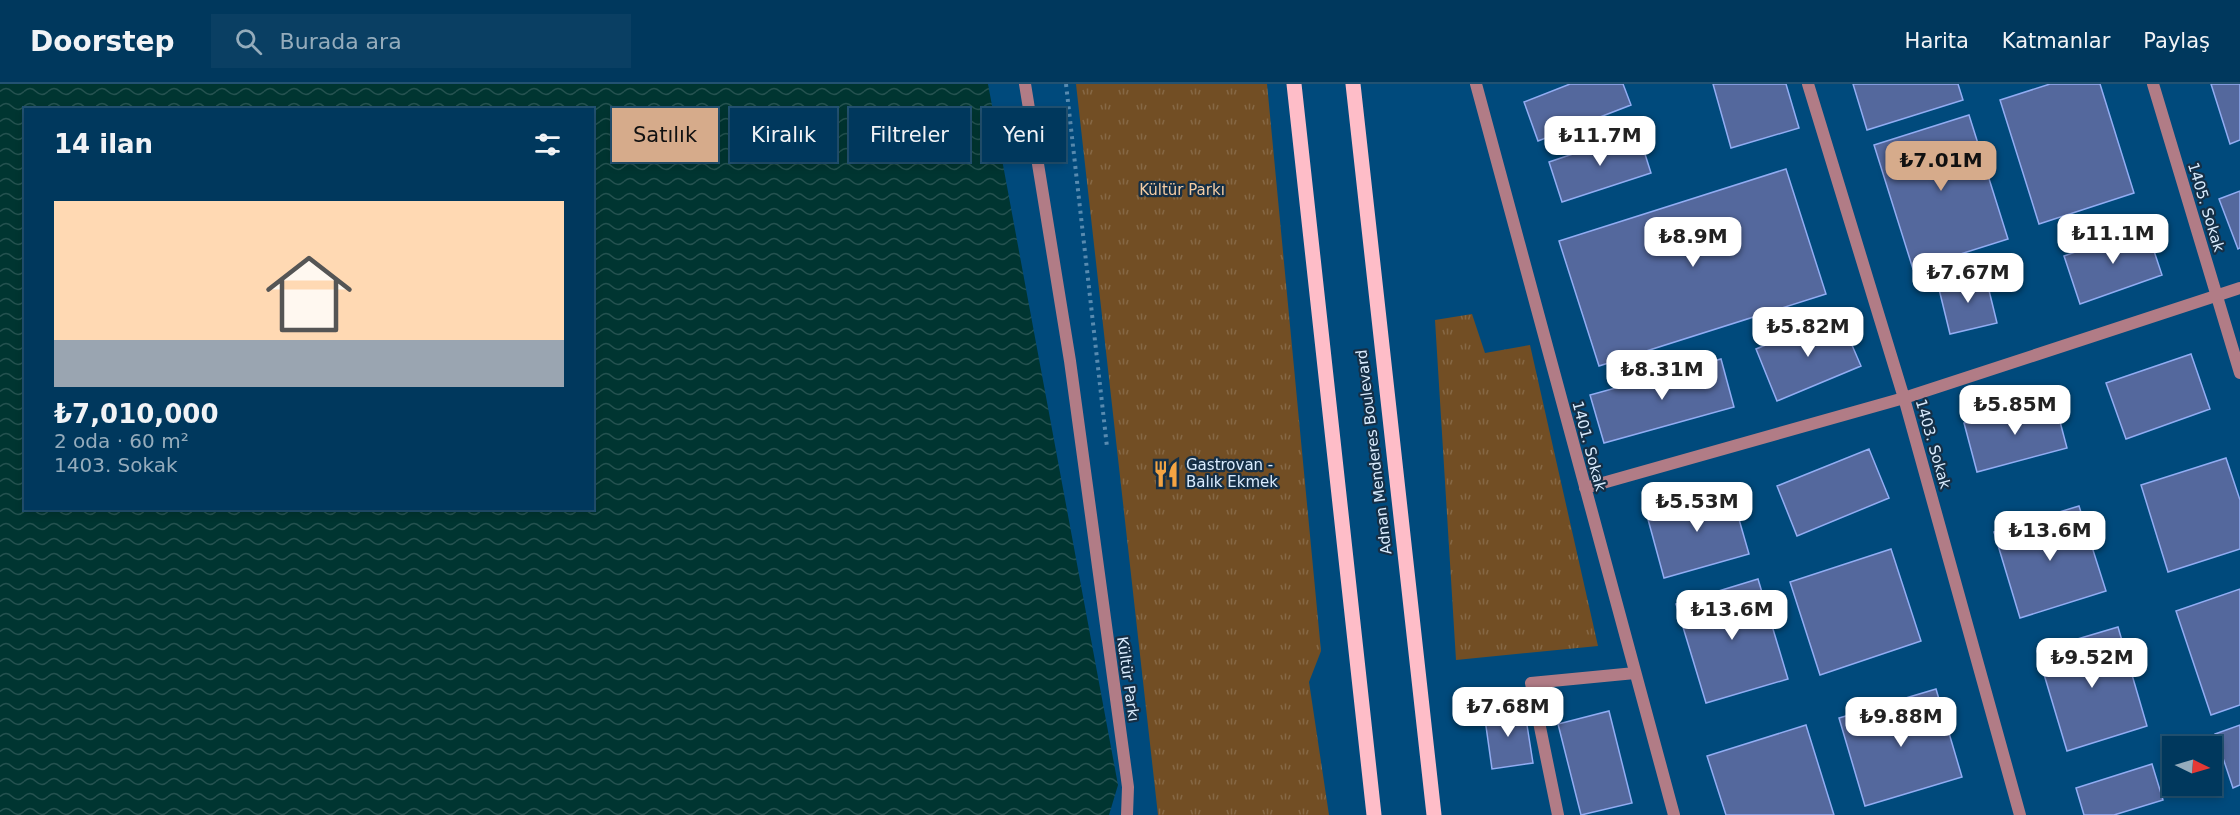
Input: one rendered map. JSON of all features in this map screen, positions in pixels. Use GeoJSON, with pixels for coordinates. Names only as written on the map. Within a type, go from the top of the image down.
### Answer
{"type":"FeatureCollection","features":[{"type":"Feature","properties":{"kind":"main road"},"geometry":{"type":"LineString","coordinates":[[1294,84],[1374,815]]}},
{"type":"Feature","properties":{"kind":"main road","name":"Adnan Menderes Boulevard"},"geometry":{"type":"LineString","coordinates":[[1353,84],[1434,815]]}},
{"type":"Feature","properties":{"kind":"street","name":"Kültür Parkı"},"geometry":{"type":"LineString","coordinates":[[1024,84],[1070,361],[1128,787],[1127,815]]}},
{"type":"Feature","properties":{"kind":"street","name":"1401. Sokak"},"geometry":{"type":"LineString","coordinates":[[1476,84],[1674,815]]}},
{"type":"Feature","properties":{"kind":"street","name":"1403. Sokak"},"geometry":{"type":"LineString","coordinates":[[1808,84],[1904,398],[2020,815]]}},
{"type":"Feature","properties":{"kind":"street","name":"1405. Sokak"},"geometry":{"type":"LineString","coordinates":[[2153,84],[2240,373]]}},
{"type":"Feature","properties":{"kind":"street"},"geometry":{"type":"LineString","coordinates":[[1585,488],[1904,398],[2240,288]]}},
{"type":"Feature","properties":{"kind":"street"},"geometry":{"type":"LineString","coordinates":[[1558,815],[1532,683],[1635,673]]}},
{"type":"Feature","properties":{"kind":"green space","name":"Kültür Parkı"},"geometry":{"type":"Polygon","coordinates":[[[1076,84],[1267,84],[1321,651],[1309,682],[1329,815],[1158,815],[1076,84]]]}},
{"type":"Feature","properties":{"kind":"green space"},"geometry":{"type":"Polygon","coordinates":[[[1472,314],[1485,353],[1530,345],[1598,646],[1456,660],[1435,320],[1472,314]]]}},
{"type":"Feature","properties":{"kind":"water"},"geometry":{"type":"Polygon","coordinates":[[[0,84],[988,84],[992,108],[982,108],[982,162],[1002,162],[1118,785],[1109,815],[0,815],[0,84]]]}},
{"type":"Feature","properties":{"kind":"building"},"geometry":{"type":"Polygon","coordinates":[[[1570,84],[1623,84],[1631,105],[1538,141],[1524,102],[1570,84]]]}},
{"type":"Feature","properties":{"kind":"building"},"geometry":{"type":"Polygon","coordinates":[[[1713,84],[1786,84],[1799,128],[1731,148],[1713,84]]]}},
{"type":"Feature","properties":{"kind":"building"},"geometry":{"type":"Polygon","coordinates":[[[1853,84],[1958,84],[1963,100],[1867,130],[1853,84]]]}},
{"type":"Feature","properties":{"kind":"building"},"geometry":{"type":"Polygon","coordinates":[[[2050,84],[2100,84],[2134,193],[2039,224],[2000,100],[2050,84]]]}},
{"type":"Feature","properties":{"kind":"building"},"geometry":{"type":"Polygon","coordinates":[[[2211,84],[2240,84],[2240,140],[2230,144],[2211,84]]]}},
{"type":"Feature","properties":{"kind":"building"},"geometry":{"type":"Polygon","coordinates":[[[1969,115],[2008,239],[1913,269],[1874,145],[1969,115]]]}},
{"type":"Feature","properties":{"kind":"building"},"geometry":{"type":"Polygon","coordinates":[[[1638,132],[1651,173],[1562,202],[1549,162],[1638,132]]]}},
{"type":"Feature","properties":{"kind":"building"},"geometry":{"type":"Polygon","coordinates":[[[1786,169],[1826,294],[1599,366],[1559,241],[1786,169]]]}},
{"type":"Feature","properties":{"kind":"building"},"geometry":{"type":"Polygon","coordinates":[[[2240,191],[2240,248],[2238,249],[2219,199],[2240,191]]]}},
{"type":"Feature","properties":{"kind":"building"},"geometry":{"type":"Polygon","coordinates":[[[2146,227],[2162,275],[2080,304],[2064,256],[2146,227]]]}},
{"type":"Feature","properties":{"kind":"building"},"geometry":{"type":"Polygon","coordinates":[[[1985,274],[1997,323],[1950,334],[1938,285],[1985,274]]]}},
{"type":"Feature","properties":{"kind":"building"},"geometry":{"type":"Polygon","coordinates":[[[1839,315],[1861,366],[1777,401],[1756,349],[1839,315]]]}},
{"type":"Feature","properties":{"kind":"building"},"geometry":{"type":"Polygon","coordinates":[[[2191,354],[2210,409],[2126,439],[2106,383],[2191,354]]]}},
{"type":"Feature","properties":{"kind":"building"},"geometry":{"type":"Polygon","coordinates":[[[1721,359],[1734,407],[1604,443],[1590,395],[1721,359]]]}},
{"type":"Feature","properties":{"kind":"building"},"geometry":{"type":"Polygon","coordinates":[[[2054,399],[2067,448],[1977,472],[1964,423],[2054,399]]]}},
{"type":"Feature","properties":{"kind":"building"},"geometry":{"type":"Polygon","coordinates":[[[1869,449],[1889,498],[1797,536],[1777,486],[1869,449]]]}},
{"type":"Feature","properties":{"kind":"building"},"geometry":{"type":"Polygon","coordinates":[[[2226,458],[2240,500],[2240,549],[2168,572],[2141,485],[2226,458]]]}},
{"type":"Feature","properties":{"kind":"building"},"geometry":{"type":"Polygon","coordinates":[[[1730,488],[1749,554],[1664,578],[1646,512],[1730,488]]]}},
{"type":"Feature","properties":{"kind":"building"},"geometry":{"type":"Polygon","coordinates":[[[2079,506],[2106,591],[2020,618],[1994,532],[2079,506]]]}},
{"type":"Feature","properties":{"kind":"building"},"geometry":{"type":"Polygon","coordinates":[[[1891,549],[1921,641],[1820,675],[1790,582],[1891,549]]]}},
{"type":"Feature","properties":{"kind":"building"},"geometry":{"type":"Polygon","coordinates":[[[1758,579],[1788,679],[1706,703],[1676,604],[1758,579]]]}},
{"type":"Feature","properties":{"kind":"building"},"geometry":{"type":"Polygon","coordinates":[[[2240,589],[2240,705],[2211,715],[2176,611],[2240,589]]]}},
{"type":"Feature","properties":{"kind":"building"},"geometry":{"type":"Polygon","coordinates":[[[2118,627],[2147,726],[2067,751],[2037,651],[2118,627]]]}},
{"type":"Feature","properties":{"kind":"building"},"geometry":{"type":"Polygon","coordinates":[[[1936,689],[1962,777],[1865,806],[1839,718],[1936,689]]]}},
{"type":"Feature","properties":{"kind":"building"},"geometry":{"type":"Polygon","coordinates":[[[1524,706],[1533,763],[1492,769],[1484,712],[1524,706]]]}},
{"type":"Feature","properties":{"kind":"building"},"geometry":{"type":"Polygon","coordinates":[[[1609,711],[1632,803],[1581,815],[1558,724],[1609,711]]]}},
{"type":"Feature","properties":{"kind":"building"},"geometry":{"type":"Polygon","coordinates":[[[1806,725],[1834,815],[1726,815],[1707,756],[1806,725]]]}},
{"type":"Feature","properties":{"kind":"building"},"geometry":{"type":"Polygon","coordinates":[[[2240,725],[2240,785],[2233,788],[2222,755],[2222,736],[2215,734],[2240,725]]]}},
{"type":"Feature","properties":{"kind":"building"},"geometry":{"type":"Polygon","coordinates":[[[2152,764],[2163,800],[2114,815],[2084,815],[2076,788],[2152,764]]]}},
{"type":"Feature","properties":{"kind":"place","name":"Gastrovan - Balık Ekmek"},"geometry":{"type":"Point","coordinates":[1166,474]}}]}
